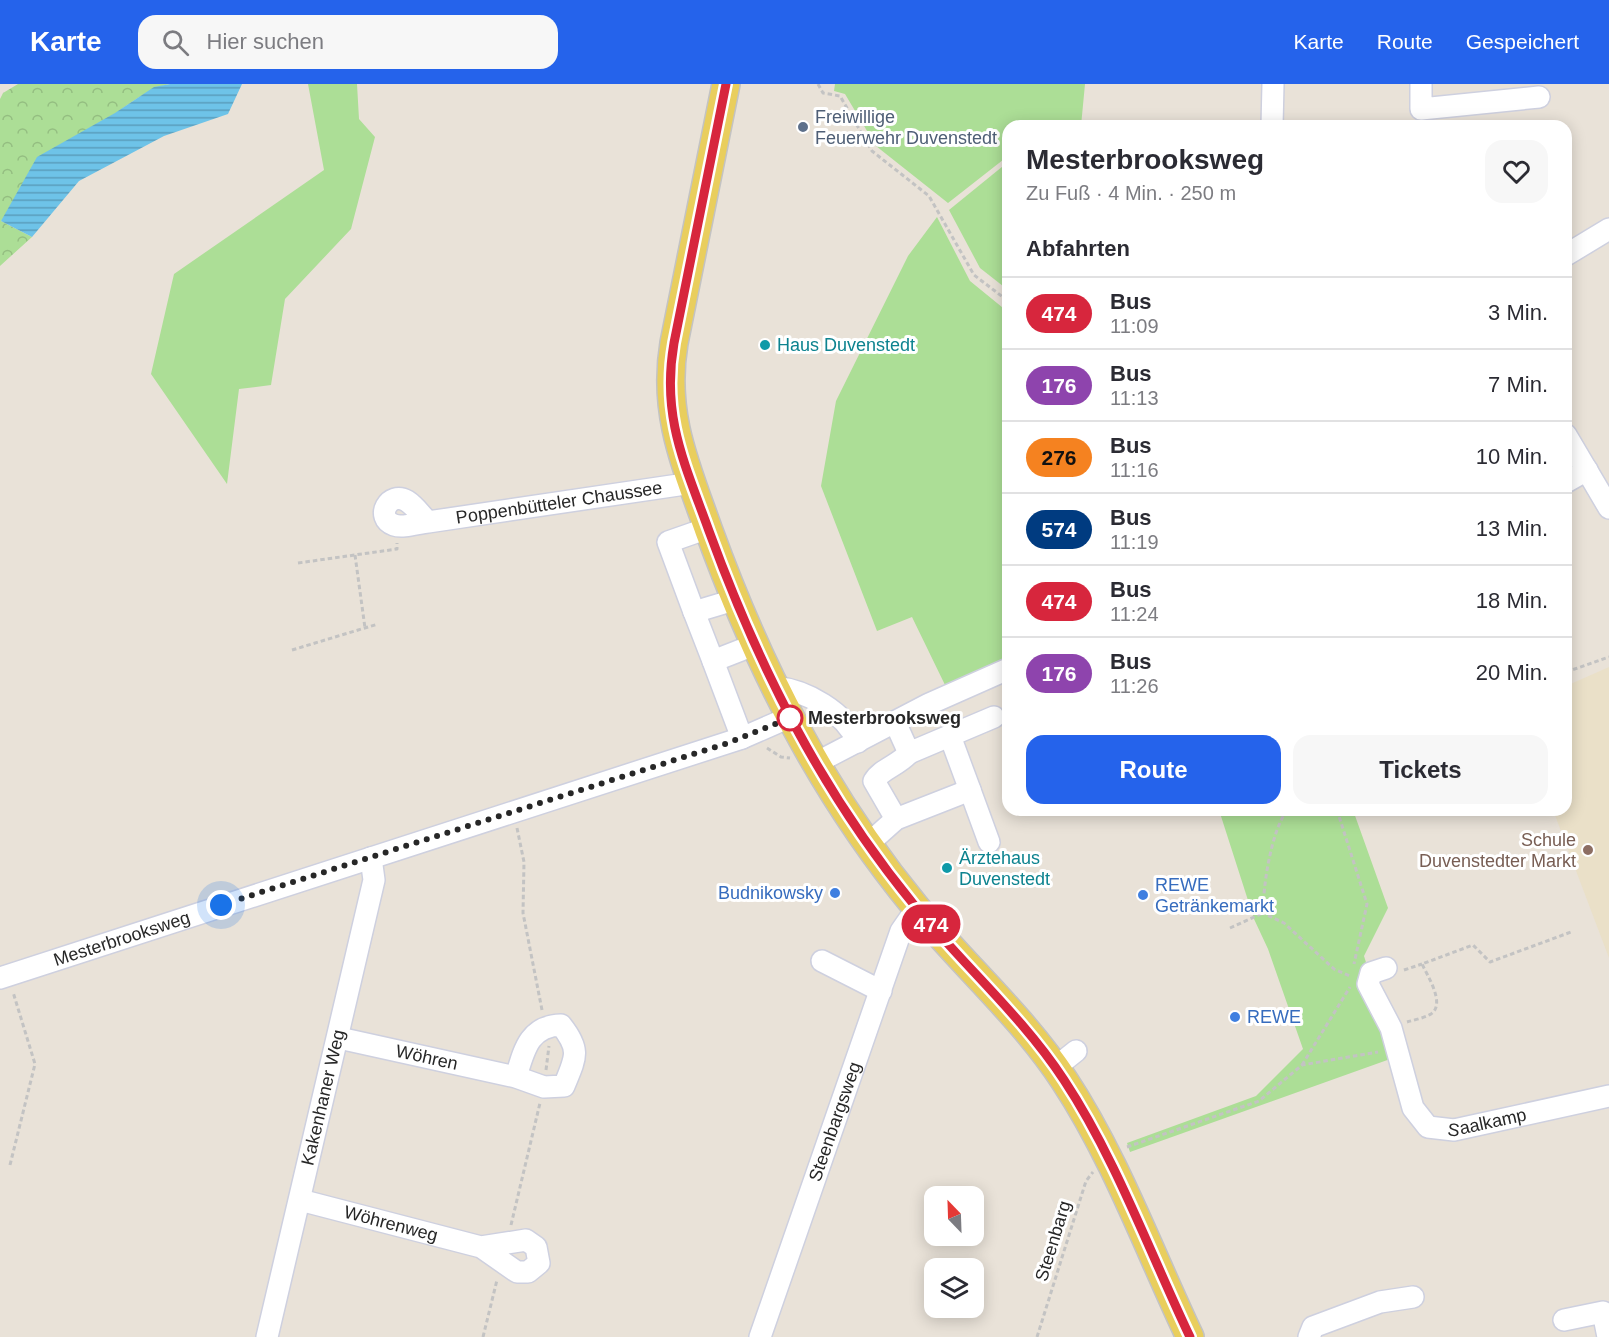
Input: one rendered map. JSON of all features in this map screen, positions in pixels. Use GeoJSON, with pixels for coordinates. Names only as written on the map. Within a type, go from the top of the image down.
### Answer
{"type":"FeatureCollection","features":[{"type":"Feature","properties":{"kind":"main road","name":"Poppenbütteler Chaussee"},"geometry":{"type":"LineString","coordinates":[[726,84],[670,365],[669,386],[674,426],[734,600],[774,687],[811,758],[831,792],[868,844],[916,908],[1000,1000],[1066,1059],[1092,1129],[1116,1156],[1190,1337]]}},
{"type":"Feature","properties":{"kind":"street"},"geometry":{"type":"LineString","coordinates":[[1272,120],[1273,84]]}},
{"type":"Feature","properties":{"kind":"street"},"geometry":{"type":"LineString","coordinates":[[1421,84],[1421,108],[1539,97]]}},
{"type":"Feature","properties":{"kind":"street"},"geometry":{"type":"LineString","coordinates":[[1572,251],[1609,229]]}},
{"type":"Feature","properties":{"kind":"street"},"geometry":{"type":"LineString","coordinates":[[1572,445],[1609,508]]}},
{"type":"Feature","properties":{"kind":"street"},"geometry":{"type":"LineString","coordinates":[[1572,479],[1587,470]]}},
{"type":"Feature","properties":{"kind":"street","name":"Poppenbütteler Chaussee"},"geometry":{"type":"LineString","coordinates":[[394,525],[692,483]]}},
{"type":"Feature","properties":{"kind":"street"},"geometry":{"type":"LineString","coordinates":[[708,528],[668,543],[713,662],[748,736]]}},
{"type":"Feature","properties":{"kind":"street"},"geometry":{"type":"LineString","coordinates":[[694,612],[734,600]]}},
{"type":"Feature","properties":{"kind":"street"},"geometry":{"type":"LineString","coordinates":[[713,662],[754,645]]}},
{"type":"Feature","properties":{"kind":"street"},"geometry":{"type":"LineString","coordinates":[[811,758],[858,742],[1002,672]]}},
{"type":"Feature","properties":{"kind":"street"},"geometry":{"type":"LineString","coordinates":[[774,687],[791,689],[809,696],[845,721],[858,742]]}},
{"type":"Feature","properties":{"kind":"street","name":"Mesterbrooksweg"},"geometry":{"type":"LineString","coordinates":[[4,977],[748,736],[790,717]]}},
{"type":"Feature","properties":{"kind":"street"},"geometry":{"type":"LineString","coordinates":[[896,819],[874,781],[877,775],[901,763],[909,753],[994,717]]}},
{"type":"Feature","properties":{"kind":"street"},"geometry":{"type":"LineString","coordinates":[[896,722],[909,753]]}},
{"type":"Feature","properties":{"kind":"street"},"geometry":{"type":"LineString","coordinates":[[950,736],[989,842]]}},
{"type":"Feature","properties":{"kind":"street"},"geometry":{"type":"LineString","coordinates":[[868,844],[896,819],[970,789]]}},
{"type":"Feature","properties":{"kind":"street","name":"Kakenhaner Weg"},"geometry":{"type":"LineString","coordinates":[[267,1337],[339,1038],[374,880],[371,858]]}},
{"type":"Feature","properties":{"kind":"street","name":"Steenbargsweg"},"geometry":{"type":"LineString","coordinates":[[760,1337],[901,931],[916,908]]}},
{"type":"Feature","properties":{"kind":"street"},"geometry":{"type":"LineString","coordinates":[[822,961],[880,992]]}},
{"type":"Feature","properties":{"kind":"street","name":"Saalkamp"},"geometry":{"type":"LineString","coordinates":[[1391,971],[1371,973],[1368,984],[1391,1028],[1413,1108],[1428,1128],[1454,1130],[1609,1096]]}},
{"type":"Feature","properties":{"kind":"street","name":"Wöhren"},"geometry":{"type":"LineString","coordinates":[[339,1038],[516,1077]]}},
{"type":"Feature","properties":{"kind":"street","name":"Wöhrenweg"},"geometry":{"type":"LineString","coordinates":[[300,1200],[481,1247]]}},
{"type":"Feature","properties":{"kind":"street"},"geometry":{"type":"LineString","coordinates":[[1309,1337],[1313,1327],[1380,1302],[1413,1297]]}},
{"type":"Feature","properties":{"kind":"street"},"geometry":{"type":"LineString","coordinates":[[1564,1320],[1606,1311],[1608,1337]]}},
{"type":"Feature","properties":{"kind":"path"},"geometry":{"type":"LineString","coordinates":[[818,84],[823,93],[840,96],[872,151],[929,196],[974,275],[1002,296]]}},
{"type":"Feature","properties":{"kind":"path"},"geometry":{"type":"LineString","coordinates":[[298,563],[398,549],[394,525]]}},
{"type":"Feature","properties":{"kind":"path"},"geometry":{"type":"LineString","coordinates":[[355,555],[365,628]]}},
{"type":"Feature","properties":{"kind":"path"},"geometry":{"type":"LineString","coordinates":[[292,650],[378,624]]}},
{"type":"Feature","properties":{"kind":"path"},"geometry":{"type":"LineString","coordinates":[[1572,670],[1609,657]]}},
{"type":"Feature","properties":{"kind":"path"},"geometry":{"type":"LineString","coordinates":[[748,736],[781,757],[811,758]]}},
{"type":"Feature","properties":{"kind":"path"},"geometry":{"type":"LineString","coordinates":[[1263,914],[1263,900],[1277,827],[1283,816]]}},
{"type":"Feature","properties":{"kind":"path"},"geometry":{"type":"LineString","coordinates":[[1302,1065],[1354,980],[1367,904],[1339,816]]}},
{"type":"Feature","properties":{"kind":"path"},"geometry":{"type":"LineString","coordinates":[[1230,928],[1263,914],[1284,923],[1334,969],[1353,977]]}},
{"type":"Feature","properties":{"kind":"path"},"geometry":{"type":"LineString","coordinates":[[1391,971],[1422,964],[1473,945],[1490,962],[1570,932]]}},
{"type":"Feature","properties":{"kind":"path"},"geometry":{"type":"LineString","coordinates":[[1391,1028],[1432,1013],[1436,1008],[1437,999],[1422,964]]}},
{"type":"Feature","properties":{"kind":"path"},"geometry":{"type":"LineString","coordinates":[[4,977],[35,1064],[10,1165]]}},
{"type":"Feature","properties":{"kind":"path"},"geometry":{"type":"LineString","coordinates":[[1302,1065],[1380,1052]]}},
{"type":"Feature","properties":{"kind":"path","name":"Steenbarg"},"geometry":{"type":"LineString","coordinates":[[1037,1337],[1086,1181],[1092,1173],[1116,1156],[1259,1101],[1302,1065]]}},
{"type":"Feature","properties":{"kind":"shaded area","name":"Schule Duvenstedter Markt"},"geometry":{"type":"Polygon","coordinates":[[[1609,667],[1609,958],[1555,816],[1572,816],[1572,683],[1609,667]]]}},
{"type":"Feature","properties":{"kind":"green space"},"geometry":{"type":"Polygon","coordinates":[[[18,84],[170,84],[151,91],[106,121],[1,221],[32,237],[0,266],[0,99],[3,93],[18,84]]]}},
{"type":"Feature","properties":{"kind":"green space"},"geometry":{"type":"Polygon","coordinates":[[[308,84],[357,84],[359,119],[375,137],[351,229],[285,299],[271,385],[239,389],[227,484],[151,374],[174,274],[324,170],[308,84]]]}},
{"type":"Feature","properties":{"kind":"green space"},"geometry":{"type":"Polygon","coordinates":[[[835,84],[1085,84],[1082,120],[1002,120],[1002,161],[948,203],[876,146],[845,94],[834,91],[835,84]]]}},
{"type":"Feature","properties":{"kind":"green space"},"geometry":{"type":"Polygon","coordinates":[[[1002,167],[1002,285],[980,268],[949,210],[1002,167]]]}},
{"type":"Feature","properties":{"kind":"green space"},"geometry":{"type":"Polygon","coordinates":[[[937,217],[970,281],[1002,307],[1002,661],[946,687],[912,617],[877,631],[821,486],[836,401],[908,256],[937,217]]]}},
{"type":"Feature","properties":{"kind":"green space"},"geometry":{"type":"Polygon","coordinates":[[[1221,816],[1355,816],[1388,908],[1364,956],[1392,1045],[1393,1058],[1130,1152],[1127,1143],[1256,1096],[1303,1049],[1268,949],[1254,919],[1221,816]]]}},
{"type":"Feature","properties":{"kind":"water"},"geometry":{"type":"Polygon","coordinates":[[[170,84],[242,84],[228,114],[164,136],[79,181],[32,237],[1,221],[37,157],[115,113],[154,87],[170,84]]]}},
{"type":"Feature","properties":{"kind":"bus line","name":"474"},"geometry":{"type":"LineString","coordinates":[[726,84],[674,343],[669,386],[670,406],[679,446],[736,605],[774,687],[842,809],[916,908],[1000,1000],[1065,1081],[1101,1147],[1190,1337]]}},
{"type":"Feature","properties":{"kind":"place","name":"Freiwillige Feuerwehr Duvenstedt"},"geometry":{"type":"Point","coordinates":[803,127]}},
{"type":"Feature","properties":{"kind":"place","name":"Haus Duvenstedt"},"geometry":{"type":"Point","coordinates":[765,345]}},
{"type":"Feature","properties":{"kind":"place","name":"Mesterbrooksweg"},"geometry":{"type":"Point","coordinates":[790,718]}},
{"type":"Feature","properties":{"kind":"place","name":"Schule Duvenstedter Markt"},"geometry":{"type":"Point","coordinates":[1588,850]}},
{"type":"Feature","properties":{"kind":"place","name":"Ärztehaus Duvenstedt"},"geometry":{"type":"Point","coordinates":[947,868]}},
{"type":"Feature","properties":{"kind":"place","name":"Budnikowsky"},"geometry":{"type":"Point","coordinates":[835,893]}},
{"type":"Feature","properties":{"kind":"place","name":"REWE Getränkemarkt"},"geometry":{"type":"Point","coordinates":[1143,895]}},
{"type":"Feature","properties":{"kind":"place","name":"REWE"},"geometry":{"type":"Point","coordinates":[1235,1017]}},
{"type":"Feature","properties":{"kind":"route"},"geometry":{"type":"LineString","coordinates":[[221,905],[543,804],[728,743],[790,718]]}}]}
